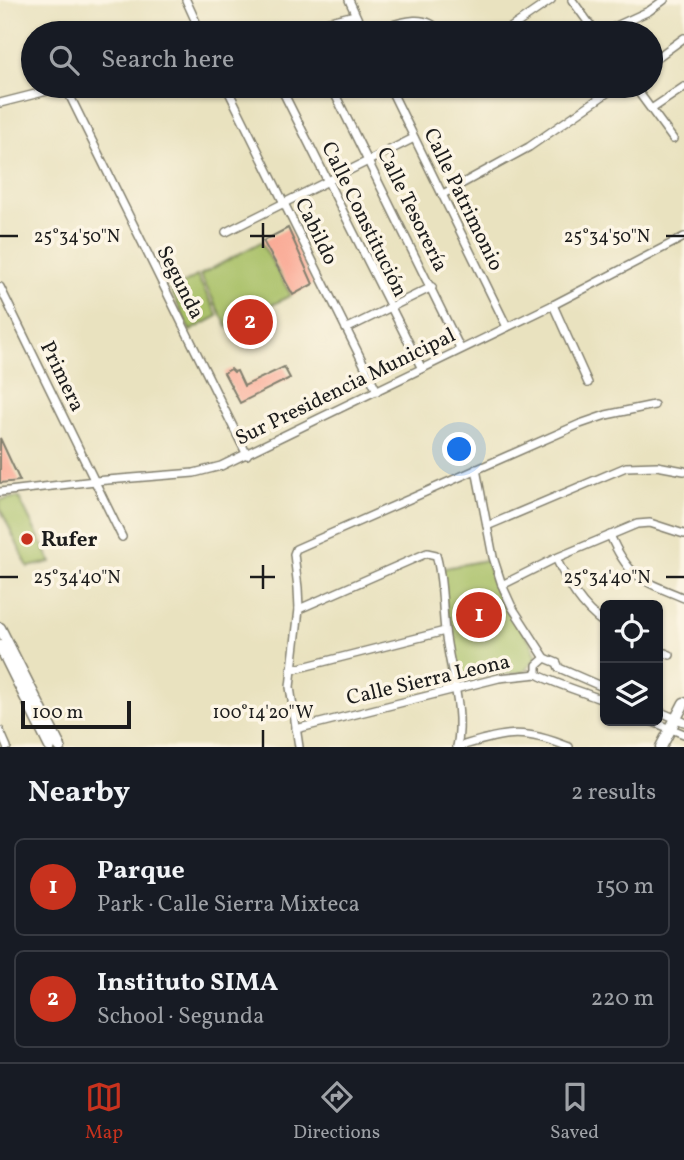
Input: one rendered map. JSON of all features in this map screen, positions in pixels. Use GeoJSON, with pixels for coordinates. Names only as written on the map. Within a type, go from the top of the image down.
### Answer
{"type":"FeatureCollection","features":[{"type":"Feature","properties":{"kind":"street"},"geometry":{"type":"LineString","coordinates":[[186,0],[196,21]]}},
{"type":"Feature","properties":{"kind":"street"},"geometry":{"type":"LineString","coordinates":[[349,0],[358,21]]}},
{"type":"Feature","properties":{"kind":"street"},"geometry":{"type":"LineString","coordinates":[[520,21],[551,0]]}},
{"type":"Feature","properties":{"kind":"street"},"geometry":{"type":"LineString","coordinates":[[572,0],[589,21]]}},
{"type":"Feature","properties":{"kind":"street"},"geometry":{"type":"LineString","coordinates":[[626,21],[649,11],[664,0]]}},
{"type":"Feature","properties":{"kind":"street"},"geometry":{"type":"LineString","coordinates":[[334,21],[355,15]]}},
{"type":"Feature","properties":{"kind":"street"},"geometry":{"type":"LineString","coordinates":[[663,53],[684,38]]}},
{"type":"Feature","properties":{"kind":"street"},"geometry":{"type":"LineString","coordinates":[[653,108],[684,87]]}},
{"type":"Feature","properties":{"kind":"street"},"geometry":{"type":"LineString","coordinates":[[0,103],[21,98]]}},
{"type":"Feature","properties":{"kind":"street","name":"Segunda"},"geometry":{"type":"LineString","coordinates":[[72,98],[247,455]]}},
{"type":"Feature","properties":{"kind":"street","name":"Cabildo"},"geometry":{"type":"LineString","coordinates":[[232,98],[377,391]]}},
{"type":"Feature","properties":{"kind":"street","name":"Calle Constitución"},"geometry":{"type":"LineString","coordinates":[[286,98],[421,368]]}},
{"type":"Feature","properties":{"kind":"street","name":"Calle Tesorería"},"geometry":{"type":"LineString","coordinates":[[337,98],[460,348]]}},
{"type":"Feature","properties":{"kind":"street","name":"Calle Patrimonio"},"geometry":{"type":"LineString","coordinates":[[395,98],[507,327]]}},
{"type":"Feature","properties":{"kind":"street"},"geometry":{"type":"LineString","coordinates":[[443,194],[529,147],[600,98]]}},
{"type":"Feature","properties":{"kind":"street"},"geometry":{"type":"LineString","coordinates":[[644,98],[673,139]]}},
{"type":"Feature","properties":{"kind":"street"},"geometry":{"type":"LineString","coordinates":[[226,232],[414,138]]}},
{"type":"Feature","properties":{"kind":"street","name":"Sur Presidencia Municipal"},"geometry":{"type":"LineString","coordinates":[[0,492],[194,473],[222,466],[553,305],[684,237]]}},
{"type":"Feature","properties":{"kind":"street","name":"Primera"},"geometry":{"type":"LineString","coordinates":[[0,287],[122,537]]}},
{"type":"Feature","properties":{"kind":"street"},"geometry":{"type":"LineString","coordinates":[[346,329],[432,287]]}},
{"type":"Feature","properties":{"kind":"street"},"geometry":{"type":"LineString","coordinates":[[553,305],[588,383]]}},
{"type":"Feature","properties":{"kind":"street"},"geometry":{"type":"LineString","coordinates":[[299,747],[290,687],[299,609],[294,552],[592,419],[654,405]]}},
{"type":"Feature","properties":{"kind":"street"},"geometry":{"type":"LineString","coordinates":[[487,526],[626,467],[657,466],[684,471]]}},
{"type":"Feature","properties":{"kind":"street"},"geometry":{"type":"LineString","coordinates":[[476,469],[502,585],[512,607],[545,658],[557,663],[559,673],[553,680]]}},
{"type":"Feature","properties":{"kind":"street"},"geometry":{"type":"LineString","coordinates":[[502,585],[627,527],[650,523],[684,534]]}},
{"type":"Feature","properties":{"kind":"street"},"geometry":{"type":"LineString","coordinates":[[610,535],[621,560],[632,573],[684,598]]}},
{"type":"Feature","properties":{"kind":"street"},"geometry":{"type":"LineString","coordinates":[[299,609],[427,553],[433,553],[437,558],[455,689],[460,735],[457,747],[520,733],[547,738],[569,747]]}},
{"type":"Feature","properties":{"kind":"street"},"geometry":{"type":"LineString","coordinates":[[556,558],[572,590],[600,621]]}},
{"type":"Feature","properties":{"kind":"street"},"geometry":{"type":"LineString","coordinates":[[0,628],[60,747]]}},
{"type":"Feature","properties":{"kind":"street"},"geometry":{"type":"LineString","coordinates":[[291,670],[445,631]]}},
{"type":"Feature","properties":{"kind":"street"},"geometry":{"type":"LineString","coordinates":[[0,646],[50,747]]}},
{"type":"Feature","properties":{"kind":"street"},"geometry":{"type":"LineString","coordinates":[[663,652],[670,655]]}},
{"type":"Feature","properties":{"kind":"street"},"geometry":{"type":"LineString","coordinates":[[537,674],[537,665],[545,658]]}},
{"type":"Feature","properties":{"kind":"street"},"geometry":{"type":"LineString","coordinates":[[559,668],[600,686]]}},
{"type":"Feature","properties":{"kind":"street","name":"Calle Sierra Leona"},"geometry":{"type":"LineString","coordinates":[[296,729],[499,678],[537,674],[542,679],[553,680],[600,699]]}},
{"type":"Feature","properties":{"kind":"street"},"geometry":{"type":"LineString","coordinates":[[662,747],[681,721],[684,703]]}},
{"type":"Feature","properties":{"kind":"street"},"geometry":{"type":"LineString","coordinates":[[663,713],[681,721]]}},
{"type":"Feature","properties":{"kind":"street"},"geometry":{"type":"LineString","coordinates":[[663,726],[684,734]]}},
{"type":"Feature","properties":{"kind":"street"},"geometry":{"type":"LineString","coordinates":[[0,731],[8,747]]}},
{"type":"Feature","properties":{"kind":"street"},"geometry":{"type":"LineString","coordinates":[[460,735],[467,746]]}},
{"type":"Feature","properties":{"kind":"green space"},"geometry":{"type":"Polygon","coordinates":[[[261,242],[291,295],[228,328],[200,275],[261,242]]]}},
{"type":"Feature","properties":{"kind":"green space"},"geometry":{"type":"Polygon","coordinates":[[[197,276],[218,316],[190,331],[171,291],[197,276]]]}},
{"type":"Feature","properties":{"kind":"green space","name":"Rufer"},"geometry":{"type":"Polygon","coordinates":[[[19,497],[51,562],[28,567],[0,508],[0,500],[19,497]]]}},
{"type":"Feature","properties":{"kind":"green space"},"geometry":{"type":"Polygon","coordinates":[[[486,560],[500,600],[531,642],[537,657],[524,672],[456,679],[440,569],[486,560]]]}},
{"type":"Feature","properties":{"kind":"building"},"geometry":{"type":"Polygon","coordinates":[[[288,228],[313,284],[293,295],[263,241],[288,228]]]}},
{"type":"Feature","properties":{"kind":"building"},"geometry":{"type":"Polygon","coordinates":[[[284,367],[290,378],[240,403],[224,373],[231,369],[237,371],[244,386],[284,367]]]}},
{"type":"Feature","properties":{"kind":"building"},"geometry":{"type":"Polygon","coordinates":[[[0,438],[20,481],[0,483],[0,438]]]}},
{"type":"Feature","properties":{"kind":"place","name":"Instituto SIMA"},"geometry":{"type":"Point","coordinates":[250,322]}},
{"type":"Feature","properties":{"kind":"place","name":"Rufer"},"geometry":{"type":"Point","coordinates":[27,539]}},
{"type":"Feature","properties":{"kind":"place","name":"Parque"},"geometry":{"type":"Point","coordinates":[479,615]}}]}
